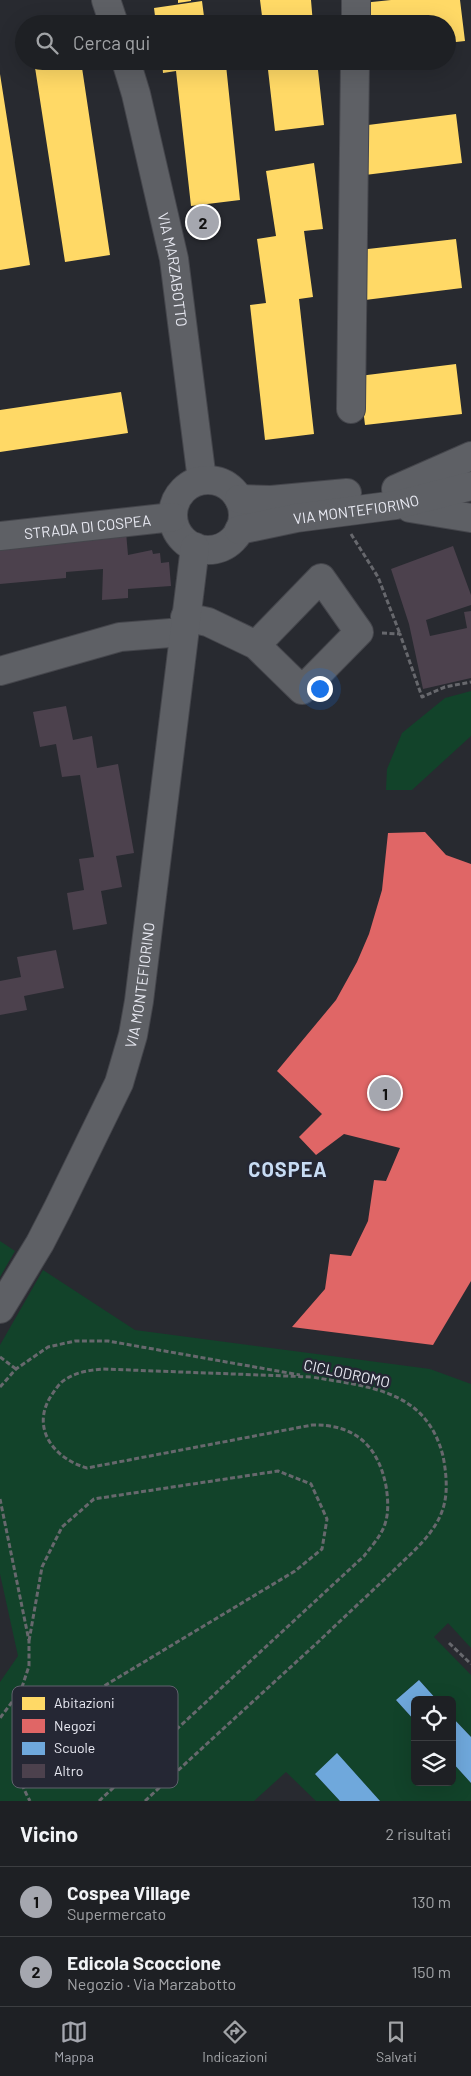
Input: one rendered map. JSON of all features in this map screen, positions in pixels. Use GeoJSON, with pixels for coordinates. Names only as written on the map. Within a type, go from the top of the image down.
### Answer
{"type":"FeatureCollection","features":[{"type":"Feature","properties":{"kind":"street"},"geometry":{"type":"LineString","coordinates":[[106,0],[111,15]]}},
{"type":"Feature","properties":{"kind":"street"},"geometry":{"type":"LineString","coordinates":[[356,0],[356,15]]}},
{"type":"Feature","properties":{"kind":"street","name":"VIA MARZABOTTO"},"geometry":{"type":"LineString","coordinates":[[129,70],[174,259],[202,480]]}},
{"type":"Feature","properties":{"kind":"street"},"geometry":{"type":"LineString","coordinates":[[351,409],[356,70]]}},
{"type":"Feature","properties":{"kind":"street"},"geometry":{"type":"LineString","coordinates":[[396,497],[471,456]]}},
{"type":"Feature","properties":{"kind":"street"},"geometry":{"type":"LineString","coordinates":[[202,480],[210,480],[227,486],[239,499],[242,514],[239,530],[225,545],[216,549],[195,547],[179,535],[173,517],[177,497],[188,486],[202,480]]}},
{"type":"Feature","properties":{"kind":"street","name":"VIA MONTEFIORINO"},"geometry":{"type":"LineString","coordinates":[[239,530],[396,497],[471,486]]}},
{"type":"Feature","properties":{"kind":"street"},"geometry":{"type":"LineString","coordinates":[[396,497],[471,518]]}},
{"type":"Feature","properties":{"kind":"street","name":"VIA MONTEFIORINO"},"geometry":{"type":"LineString","coordinates":[[239,499],[396,497]]}},
{"type":"Feature","properties":{"kind":"street","name":"STRADA DI COSPEA"},"geometry":{"type":"LineString","coordinates":[[0,536],[173,517]]}},
{"type":"Feature","properties":{"kind":"street","name":"VIA MONTEFIORINO"},"geometry":{"type":"LineString","coordinates":[[0,1309],[40,1243],[119,1083],[133,1035],[139,1001],[195,547]]}},
{"type":"Feature","properties":{"kind":"street"},"geometry":{"type":"LineString","coordinates":[[0,671],[120,637],[184,624],[208,622],[256,645],[302,690],[359,632],[321,578],[256,645]]}},
{"type":"Feature","properties":{"kind":"path"},"geometry":{"type":"LineString","coordinates":[[349,531],[378,577],[422,698],[445,687],[471,682]]}},
{"type":"Feature","properties":{"kind":"path"},"geometry":{"type":"LineString","coordinates":[[359,632],[400,634]]}},
{"type":"Feature","properties":{"kind":"path","name":"CICLODROMO"},"geometry":{"type":"LineString","coordinates":[[0,1387],[16,1369],[48,1347],[75,1341],[108,1341],[384,1390],[402,1398],[416,1409],[431,1427],[446,1468],[444,1505],[435,1524],[418,1546],[364,1599],[178,1771]]}},
{"type":"Feature","properties":{"kind":"path"},"geometry":{"type":"LineString","coordinates":[[0,1357],[16,1369]]}},
{"type":"Feature","properties":{"kind":"path"},"geometry":{"type":"LineString","coordinates":[[178,1728],[364,1556],[385,1526],[388,1509],[384,1473],[376,1454],[361,1439],[345,1430],[330,1425],[312,1425],[87,1468],[73,1464],[48,1441],[44,1426],[44,1407],[65,1379],[84,1371],[103,1369],[312,1377]]}},
{"type":"Feature","properties":{"kind":"path"},"geometry":{"type":"LineString","coordinates":[[22,1686],[29,1666],[29,1641],[42,1567],[62,1527],[94,1499],[278,1471],[311,1484],[327,1518],[322,1549],[295,1571],[104,1686]]}},
{"type":"Feature","properties":{"kind":"path"},"geometry":{"type":"LineString","coordinates":[[0,1500],[29,1641]]}},
{"type":"Feature","properties":{"kind":"path"},"geometry":{"type":"LineString","coordinates":[[449,1643],[471,1664]]}},
{"type":"Feature","properties":{"kind":"path"},"geometry":{"type":"LineString","coordinates":[[0,1718],[12,1702]]}},
{"type":"Feature","properties":{"kind":"path"},"geometry":{"type":"LineString","coordinates":[[23,1788],[30,1801]]}},
{"type":"Feature","properties":{"kind":"path"},"geometry":{"type":"LineString","coordinates":[[99,1801],[113,1788]]}},
{"type":"Feature","properties":{"kind":"path","name":"CICLODROMO"},"geometry":{"type":"LineString","coordinates":[[145,1801],[159,1788]]}},
{"type":"Feature","properties":{"kind":"green space"},"geometry":{"type":"Polygon","coordinates":[[[471,691],[471,736],[412,790],[386,790],[387,769],[402,733],[445,698],[471,691]]]}},
{"type":"Feature","properties":{"kind":"green space"},"geometry":{"type":"Polygon","coordinates":[[[0,1241],[15,1251],[0,1277],[0,1241]]]}},
{"type":"Feature","properties":{"kind":"green space"},"geometry":{"type":"Polygon","coordinates":[[[43,1270],[135,1330],[430,1369],[471,1384],[471,1648],[448,1623],[434,1637],[471,1675],[471,1737],[456,1721],[456,1696],[433,1696],[419,1680],[396,1700],[411,1717],[411,1786],[456,1786],[456,1766],[471,1783],[471,1801],[380,1801],[337,1754],[315,1774],[340,1801],[316,1801],[286,1772],[254,1801],[0,1801],[0,1682],[18,1656],[0,1574],[0,1345],[43,1270]]]}},
{"type":"Feature","properties":{"kind":"building: Abitazioni"},"geometry":{"type":"Polygon","coordinates":[[[178,0],[191,0],[191,1],[178,3],[178,0]]]}},
{"type":"Feature","properties":{"kind":"building: Abitazioni"},"geometry":{"type":"Polygon","coordinates":[[[260,0],[311,0],[312,15],[262,15],[260,0]]]}},
{"type":"Feature","properties":{"kind":"building: Abitazioni"},"geometry":{"type":"Polygon","coordinates":[[[391,0],[460,0],[465,41],[456,42],[456,15],[363,15],[362,3],[391,0]]]}},
{"type":"Feature","properties":{"kind":"building: Abitazioni"},"geometry":{"type":"Polygon","coordinates":[[[202,1],[204,15],[155,15],[154,8],[202,1]]]}},
{"type":"Feature","properties":{"kind":"building: Abitazioni"},"geometry":{"type":"Polygon","coordinates":[[[35,70],[82,70],[110,255],[65,262],[35,70]]]}},
{"type":"Feature","properties":{"kind":"building: Abitazioni"},"geometry":{"type":"Polygon","coordinates":[[[163,70],[227,70],[240,200],[191,206],[176,71],[163,73],[163,70]]]}},
{"type":"Feature","properties":{"kind":"building: Abitazioni"},"geometry":{"type":"Polygon","coordinates":[[[268,70],[318,70],[324,125],[275,131],[268,70]]]}},
{"type":"Feature","properties":{"kind":"building: Abitazioni"},"geometry":{"type":"Polygon","coordinates":[[[0,74],[30,265],[0,270],[0,74]]]}},
{"type":"Feature","properties":{"kind":"building: Abitazioni"},"geometry":{"type":"Polygon","coordinates":[[[456,114],[462,163],[365,175],[360,126],[456,114]]]}},
{"type":"Feature","properties":{"kind":"building: Abitazioni"},"geometry":{"type":"Polygon","coordinates":[[[314,163],[323,229],[304,231],[313,297],[299,299],[314,434],[265,440],[250,305],[266,303],[257,239],[276,236],[266,171],[314,163]]]}},
{"type":"Feature","properties":{"kind":"building: Abitazioni"},"geometry":{"type":"Polygon","coordinates":[[[456,239],[462,288],[365,300],[359,250],[456,239]]]}},
{"type":"Feature","properties":{"kind":"building: Abitazioni"},"geometry":{"type":"Polygon","coordinates":[[[456,364],[462,414],[365,425],[359,376],[456,364]]]}},
{"type":"Feature","properties":{"kind":"building: Abitazioni"},"geometry":{"type":"Polygon","coordinates":[[[121,392],[128,433],[0,452],[0,410],[121,392]]]}},
{"type":"Feature","properties":{"kind":"building: Negozi"},"geometry":{"type":"Polygon","coordinates":[[[425,832],[446,855],[471,864],[471,1281],[433,1345],[292,1327],[325,1289],[330,1254],[351,1256],[368,1221],[374,1180],[386,1181],[400,1148],[344,1134],[316,1155],[299,1137],[322,1114],[277,1071],[336,1000],[357,962],[369,934],[382,890],[388,833],[425,832]]]}},
{"type":"Feature","properties":{"kind":"building: Scuole"},"geometry":{"type":"Polygon","coordinates":[[[419,1680],[433,1696],[411,1696],[411,1717],[396,1700],[419,1680]]]}},
{"type":"Feature","properties":{"kind":"building: Scuole"},"geometry":{"type":"Polygon","coordinates":[[[456,1721],[471,1737],[471,1783],[456,1766],[456,1721]]]}},
{"type":"Feature","properties":{"kind":"building: Scuole"},"geometry":{"type":"Polygon","coordinates":[[[337,1753],[380,1801],[340,1801],[315,1774],[337,1753]]]}},
{"type":"Feature","properties":{"kind":"building: Altro"},"geometry":{"type":"Polygon","coordinates":[[[126,532],[128,555],[152,550],[153,554],[160,553],[161,563],[169,562],[171,586],[128,589],[128,598],[102,600],[103,569],[66,572],[66,578],[0,584],[0,543],[126,532]]]}},
{"type":"Feature","properties":{"kind":"building: Altro"},"geometry":{"type":"Polygon","coordinates":[[[453,546],[471,595],[471,605],[426,620],[430,636],[467,628],[464,612],[471,611],[471,678],[423,689],[409,624],[391,569],[453,546]]]}},
{"type":"Feature","properties":{"kind":"building: Altro"},"geometry":{"type":"Polygon","coordinates":[[[66,706],[73,740],[92,736],[97,768],[118,764],[134,853],[116,856],[122,887],[101,891],[107,924],[73,930],[67,893],[84,890],[79,859],[94,857],[80,775],[62,777],[56,744],[40,747],[33,712],[66,706]]]}},
{"type":"Feature","properties":{"kind":"building: Altro"},"geometry":{"type":"Polygon","coordinates":[[[56,950],[64,988],[24,996],[27,1010],[0,1015],[0,981],[21,977],[17,957],[56,950]]]}},
{"type":"Feature","properties":{"kind":"place","name":"Edicola Scoccione"},"geometry":{"type":"Point","coordinates":[203,222]}},
{"type":"Feature","properties":{"kind":"place","name":"Cospea Village"},"geometry":{"type":"Point","coordinates":[385,1093]}},
{"type":"Feature","properties":{"kind":"district","name":"COSPEA"},"geometry":{"type":"Point","coordinates":[288,1169]}}]}
